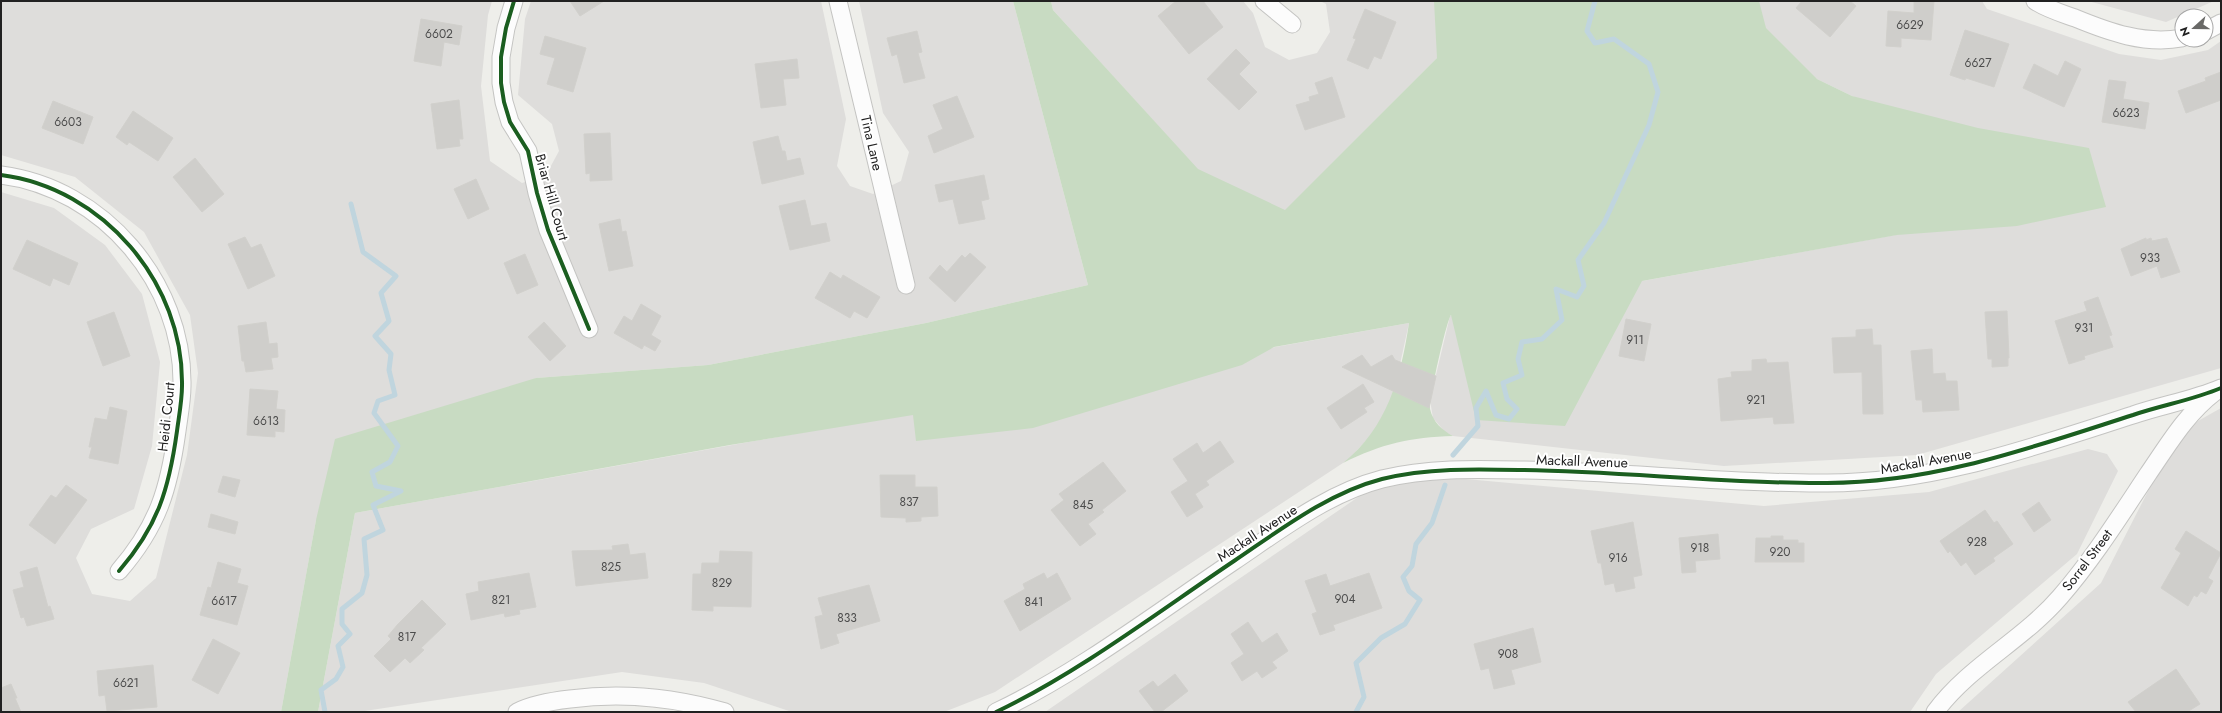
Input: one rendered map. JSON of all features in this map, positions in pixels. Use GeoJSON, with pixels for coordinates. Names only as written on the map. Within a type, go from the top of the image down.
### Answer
{"type":"FeatureCollection","features":[{"type":"Feature","properties":{"kind":"street","name":"Briar Hill Court"},"geometry":{"type":"LineString","coordinates":[[514,1],[506,28],[501,57],[501,83],[504,102],[510,122],[528,151],[537,193],[548,230],[589,329]]}},
{"type":"Feature","properties":{"kind":"street","name":"Tina Lane"},"geometry":{"type":"LineString","coordinates":[[838,1],[906,285]]}},
{"type":"Feature","properties":{"kind":"street"},"geometry":{"type":"LineString","coordinates":[[1264,1],[1292,24]]}},
{"type":"Feature","properties":{"kind":"street"},"geometry":{"type":"LineString","coordinates":[[2035,1],[2089,24],[2126,36],[2146,40],[2174,40]]}},
{"type":"Feature","properties":{"kind":"street","name":"Heidi Court"},"geometry":{"type":"LineString","coordinates":[[1,175],[36,183],[57,190],[101,217],[134,249],[151,273],[171,318],[180,354],[182,386],[170,470],[161,505],[151,528],[136,551],[119,570]]}},
{"type":"Feature","properties":{"kind":"street","name":"Mackall Avenue"},"geometry":{"type":"LineString","coordinates":[[996,712],[1025,698],[1130,632],[1284,527],[1326,502],[1352,490],[1380,480],[1412,473],[1467,469],[1592,471],[1695,479],[1777,482],[1829,483],[1884,481],[1922,476],[1990,460],[2219,389]]}},
{"type":"Feature","properties":{"kind":"street","name":"Sorrel Street"},"geometry":{"type":"LineString","coordinates":[[1936,712],[1946,697],[1967,676],[2033,623],[2059,598],[2100,545],[2178,430],[2188,417],[2219,389]]}},
{"type":"Feature","properties":{"kind":"street"},"geometry":{"type":"LineString","coordinates":[[517,712],[528,707],[558,700],[594,696],[630,695],[667,698],[725,712]]}},
{"type":"Feature","properties":{"kind":"shaded area"},"geometry":{"type":"Polygon","coordinates":[[[1,1],[492,1],[488,15],[481,86],[490,161],[522,183],[546,175],[559,151],[552,124],[518,95],[525,19],[531,1],[821,1],[846,119],[837,166],[850,186],[873,194],[901,181],[909,152],[883,113],[859,1],[1013,1],[1088,285],[926,323],[708,365],[536,378],[316,520],[281,712],[1,712],[1,192],[54,208],[105,245],[142,294],[160,362],[152,446],[134,509],[91,529],[76,558],[92,594],[130,601],[156,578],[187,455],[198,373],[190,315],[144,232],[75,177],[1,155],[1,1]]]}},
{"type":"Feature","properties":{"kind":"shaded area"},"geometry":{"type":"Polygon","coordinates":[[[1051,1],[1243,1],[1253,13],[1265,47],[1289,60],[1317,53],[1330,32],[1326,4],[1320,1],[1463,1],[1471,24],[1285,211],[1198,170],[1053,10],[1051,1]]]}},
{"type":"Feature","properties":{"kind":"shaded area"},"geometry":{"type":"Polygon","coordinates":[[[1733,1],[1982,1],[1987,9],[2119,54],[2161,60],[2208,50],[2214,48],[2214,46],[2221,41],[2221,368],[1917,455],[1724,466],[1453,436],[1445,432],[1433,418],[1430,400],[1450,316],[2049,207],[2053,194],[1739,41],[1733,1]]]}},
{"type":"Feature","properties":{"kind":"shaded area"},"geometry":{"type":"Polygon","coordinates":[[[2088,1],[2214,1],[2198,8],[2174,8],[2174,18],[2166,22],[2088,1]]]}},
{"type":"Feature","properties":{"kind":"shaded area"},"geometry":{"type":"Polygon","coordinates":[[[1409,323],[1395,387],[1388,408],[1373,433],[1349,459],[995,692],[944,712],[792,712],[704,683],[622,672],[358,712],[318,712],[355,513],[1409,323]]]}},
{"type":"Feature","properties":{"kind":"shaded area"},"geometry":{"type":"Polygon","coordinates":[[[2221,408],[2221,712],[1958,712],[2101,583],[2165,458],[2198,421],[2221,408]]]}},
{"type":"Feature","properties":{"kind":"shaded area"},"geometry":{"type":"Polygon","coordinates":[[[2088,449],[2107,454],[2118,471],[2077,554],[1936,674],[1910,712],[1045,712],[1364,493],[1411,474],[1764,506],[1929,492],[2088,449]]]}},
{"type":"Feature","properties":{"kind":"green space"},"geometry":{"type":"Polygon","coordinates":[[[1013,1],[1051,1],[1053,10],[1198,169],[1285,210],[1437,58],[1434,1],[1759,1],[1766,28],[1817,79],[1852,96],[1978,128],[2089,148],[2106,207],[2017,226],[1897,235],[1642,281],[1565,426],[1476,420],[1451,315],[1445,331],[1438,361],[1430,409],[1433,418],[1438,425],[1453,436],[1423,438],[1383,446],[1343,463],[1371,434],[1390,400],[1402,363],[1409,323],[1274,347],[1242,365],[1033,428],[916,441],[913,415],[730,445],[355,513],[318,712],[281,712],[316,520],[335,439],[536,378],[708,365],[926,323],[1088,285],[1013,1]]]}},
{"type":"Feature","properties":{"kind":"building"},"geometry":{"type":"Polygon","coordinates":[[[570,1],[604,1],[580,16],[570,1]]]}},
{"type":"Feature","properties":{"kind":"building"},"geometry":{"type":"Polygon","coordinates":[[[1176,1],[1203,1],[1223,27],[1189,54],[1158,16],[1176,1]]]}},
{"type":"Feature","properties":{"kind":"building"},"geometry":{"type":"Polygon","coordinates":[[[1802,1],[1850,1],[1856,6],[1830,37],[1796,8],[1802,1]]]}},
{"type":"Feature","properties":{"kind":"building"},"geometry":{"type":"Polygon","coordinates":[[[1914,1],[1934,1],[1931,40],[1901,38],[1901,47],[1886,46],[1888,11],[1914,13],[1914,1]]]}},
{"type":"Feature","properties":{"kind":"building"},"geometry":{"type":"Polygon","coordinates":[[[1365,9],[1396,22],[1381,59],[1374,56],[1368,69],[1347,60],[1356,39],[1353,38],[1365,9]]]}},
{"type":"Feature","properties":{"kind":"building"},"geometry":{"type":"Polygon","coordinates":[[[421,19],[462,26],[459,45],[444,42],[441,66],[414,61],[421,19]]]}},
{"type":"Feature","properties":{"kind":"building"},"geometry":{"type":"Polygon","coordinates":[[[1965,30],[2009,44],[1994,87],[1966,78],[1965,80],[1950,75],[1965,30]]]}},
{"type":"Feature","properties":{"kind":"building"},"geometry":{"type":"Polygon","coordinates":[[[917,31],[922,52],[918,53],[925,78],[904,83],[897,54],[892,56],[887,38],[917,31]]]}},
{"type":"Feature","properties":{"kind":"building"},"geometry":{"type":"Polygon","coordinates":[[[545,36],[586,48],[573,92],[547,84],[555,58],[540,54],[545,36]]]}},
{"type":"Feature","properties":{"kind":"building"},"geometry":{"type":"Polygon","coordinates":[[[1236,49],[1250,63],[1239,74],[1257,92],[1239,110],[1207,79],[1236,49]]]}},
{"type":"Feature","properties":{"kind":"building"},"geometry":{"type":"Polygon","coordinates":[[[797,59],[799,78],[783,79],[786,105],[761,108],[755,64],[797,59]]]}},
{"type":"Feature","properties":{"kind":"building"},"geometry":{"type":"Polygon","coordinates":[[[2065,61],[2081,69],[2064,107],[2023,88],[2034,64],[2058,76],[2065,61]]]}},
{"type":"Feature","properties":{"kind":"building"},"geometry":{"type":"Polygon","coordinates":[[[2221,72],[2221,100],[2186,113],[2178,91],[2206,81],[2205,78],[2221,72]]]}},
{"type":"Feature","properties":{"kind":"building"},"geometry":{"type":"Polygon","coordinates":[[[1332,77],[1345,117],[1305,130],[1296,105],[1310,101],[1309,97],[1319,94],[1315,83],[1332,77]]]}},
{"type":"Feature","properties":{"kind":"building"},"geometry":{"type":"Polygon","coordinates":[[[2109,80],[2126,82],[2123,99],[2149,103],[2145,129],[2102,122],[2109,80]]]}},
{"type":"Feature","properties":{"kind":"building"},"geometry":{"type":"Polygon","coordinates":[[[957,96],[974,137],[934,153],[928,136],[943,129],[933,105],[957,96]]]}},
{"type":"Feature","properties":{"kind":"building"},"geometry":{"type":"Polygon","coordinates":[[[459,100],[463,139],[459,139],[460,146],[437,149],[431,104],[459,100]]]}},
{"type":"Feature","properties":{"kind":"building"},"geometry":{"type":"Polygon","coordinates":[[[53,101],[93,117],[83,144],[42,128],[53,101]]]}},
{"type":"Feature","properties":{"kind":"building"},"geometry":{"type":"Polygon","coordinates":[[[133,111],[173,138],[158,161],[129,142],[127,145],[116,137],[133,111]]]}},
{"type":"Feature","properties":{"kind":"building"},"geometry":{"type":"Polygon","coordinates":[[[610,133],[612,180],[590,181],[590,173],[586,174],[584,134],[610,133]]]}},
{"type":"Feature","properties":{"kind":"building"},"geometry":{"type":"Polygon","coordinates":[[[778,136],[782,151],[785,151],[787,161],[800,158],[804,174],[762,184],[753,142],[778,136]]]}},
{"type":"Feature","properties":{"kind":"building"},"geometry":{"type":"Polygon","coordinates":[[[195,158],[224,194],[202,212],[173,177],[195,158]]]}},
{"type":"Feature","properties":{"kind":"building"},"geometry":{"type":"Polygon","coordinates":[[[984,175],[989,199],[981,201],[985,219],[959,224],[953,199],[939,202],[935,185],[984,175]]]}},
{"type":"Feature","properties":{"kind":"building"},"geometry":{"type":"Polygon","coordinates":[[[476,179],[489,209],[468,219],[454,189],[476,179]]]}},
{"type":"Feature","properties":{"kind":"building"},"geometry":{"type":"Polygon","coordinates":[[[805,200],[811,226],[826,223],[830,241],[790,250],[779,206],[805,200]]]}},
{"type":"Feature","properties":{"kind":"building"},"geometry":{"type":"Polygon","coordinates":[[[620,219],[622,232],[626,231],[633,266],[609,271],[599,224],[620,219]]]}},
{"type":"Feature","properties":{"kind":"building"},"geometry":{"type":"Polygon","coordinates":[[[245,237],[251,248],[261,244],[275,276],[248,289],[228,244],[245,237]]]}},
{"type":"Feature","properties":{"kind":"building"},"geometry":{"type":"Polygon","coordinates":[[[2146,238],[2146,240],[2151,238],[2152,241],[2167,238],[2180,272],[2161,278],[2157,266],[2131,276],[2121,249],[2146,238]]]}},
{"type":"Feature","properties":{"kind":"building"},"geometry":{"type":"Polygon","coordinates":[[[27,240],[78,263],[69,285],[53,278],[50,286],[13,269],[27,240]]]}},
{"type":"Feature","properties":{"kind":"building"},"geometry":{"type":"Polygon","coordinates":[[[970,253],[986,267],[955,302],[929,278],[940,265],[947,272],[962,255],[965,258],[970,253]]]}},
{"type":"Feature","properties":{"kind":"building"},"geometry":{"type":"Polygon","coordinates":[[[525,254],[538,285],[517,294],[504,263],[525,254]]]}},
{"type":"Feature","properties":{"kind":"building"},"geometry":{"type":"Polygon","coordinates":[[[830,272],[841,279],[843,275],[880,297],[867,318],[854,311],[850,318],[815,298],[830,272]]]}},
{"type":"Feature","properties":{"kind":"building"},"geometry":{"type":"Polygon","coordinates":[[[2098,297],[2112,335],[2109,336],[2113,347],[2084,356],[2085,359],[2069,364],[2055,321],[2087,311],[2084,302],[2098,297]]]}},
{"type":"Feature","properties":{"kind":"building"},"geometry":{"type":"Polygon","coordinates":[[[641,304],[661,316],[651,335],[661,341],[655,351],[644,345],[642,349],[614,333],[624,316],[632,321],[641,304]]]}},
{"type":"Feature","properties":{"kind":"building"},"geometry":{"type":"Polygon","coordinates":[[[2007,311],[2008,366],[1992,367],[1992,359],[1988,359],[1985,312],[2007,311]]]}},
{"type":"Feature","properties":{"kind":"building"},"geometry":{"type":"Polygon","coordinates":[[[114,312],[130,356],[103,366],[87,322],[114,312]]]}},
{"type":"Feature","properties":{"kind":"building"},"geometry":{"type":"Polygon","coordinates":[[[1626,319],[1651,324],[1644,361],[1619,356],[1626,319]]]}},
{"type":"Feature","properties":{"kind":"building"},"geometry":{"type":"Polygon","coordinates":[[[266,322],[269,344],[277,343],[278,357],[271,358],[273,369],[246,372],[244,361],[242,361],[238,326],[266,322]]]}},
{"type":"Feature","properties":{"kind":"building"},"geometry":{"type":"Polygon","coordinates":[[[544,322],[566,346],[550,361],[528,337],[544,322]]]}},
{"type":"Feature","properties":{"kind":"building"},"geometry":{"type":"Polygon","coordinates":[[[1872,329],[1873,345],[1881,345],[1883,414],[1863,414],[1862,372],[1834,373],[1832,338],[1856,337],[1856,330],[1872,329]]]}},
{"type":"Feature","properties":{"kind":"building"},"geometry":{"type":"Polygon","coordinates":[[[1932,349],[1933,374],[1945,373],[1946,381],[1957,381],[1959,410],[1923,412],[1922,400],[1916,400],[1911,351],[1932,349]]]}},
{"type":"Feature","properties":{"kind":"building"},"geometry":{"type":"Polygon","coordinates":[[[1362,355],[1371,367],[1392,355],[1395,360],[1436,376],[1429,408],[1342,367],[1362,355]]]}},
{"type":"Feature","properties":{"kind":"building"},"geometry":{"type":"Polygon","coordinates":[[[1766,359],[1767,363],[1788,362],[1794,423],[1774,424],[1773,417],[1721,421],[1718,379],[1732,377],[1731,372],[1752,371],[1752,360],[1766,359]]]}},
{"type":"Feature","properties":{"kind":"building"},"geometry":{"type":"Polygon","coordinates":[[[1363,384],[1374,402],[1364,408],[1367,412],[1341,429],[1327,408],[1363,384]]]}},
{"type":"Feature","properties":{"kind":"building"},"geometry":{"type":"Polygon","coordinates":[[[250,389],[278,391],[276,409],[285,410],[284,432],[275,431],[275,437],[247,435],[250,389]]]}},
{"type":"Feature","properties":{"kind":"building"},"geometry":{"type":"Polygon","coordinates":[[[110,407],[127,411],[118,464],[89,458],[92,447],[89,447],[95,418],[107,420],[110,407]]]}},
{"type":"Feature","properties":{"kind":"building"},"geometry":{"type":"Polygon","coordinates":[[[1220,441],[1234,462],[1206,481],[1209,485],[1195,494],[1203,507],[1187,517],[1171,492],[1188,481],[1173,459],[1197,443],[1203,453],[1220,441]]]}},
{"type":"Feature","properties":{"kind":"building"},"geometry":{"type":"Polygon","coordinates":[[[1103,462],[1126,491],[1102,510],[1104,512],[1088,524],[1096,534],[1080,546],[1051,510],[1064,500],[1059,494],[1103,462]]]}},
{"type":"Feature","properties":{"kind":"building"},"geometry":{"type":"Polygon","coordinates":[[[880,475],[915,475],[915,487],[937,487],[938,516],[921,517],[921,521],[906,522],[906,518],[881,517],[880,475]]]}},
{"type":"Feature","properties":{"kind":"building"},"geometry":{"type":"Polygon","coordinates":[[[223,476],[240,480],[235,497],[218,492],[223,476]]]}},
{"type":"Feature","properties":{"kind":"building"},"geometry":{"type":"Polygon","coordinates":[[[66,485],[87,500],[55,544],[29,525],[51,495],[56,498],[66,485]]]}},
{"type":"Feature","properties":{"kind":"building"},"geometry":{"type":"Polygon","coordinates":[[[2039,502],[2051,520],[2034,532],[2022,514],[2039,502]]]}},
{"type":"Feature","properties":{"kind":"building"},"geometry":{"type":"Polygon","coordinates":[[[1985,510],[1994,523],[1997,521],[2013,544],[1993,558],[1995,561],[1975,575],[1966,562],[1961,566],[1950,551],[1948,553],[1940,541],[1985,510]]]}},
{"type":"Feature","properties":{"kind":"building"},"geometry":{"type":"Polygon","coordinates":[[[211,514],[238,522],[235,534],[208,527],[211,514]]]}},
{"type":"Feature","properties":{"kind":"building"},"geometry":{"type":"Polygon","coordinates":[[[1633,522],[1642,575],[1633,577],[1635,588],[1616,592],[1614,583],[1605,585],[1601,563],[1598,563],[1591,531],[1633,522]]]}},
{"type":"Feature","properties":{"kind":"building"},"geometry":{"type":"Polygon","coordinates":[[[2186,531],[2221,553],[2208,578],[2213,581],[2206,594],[2201,591],[2197,597],[2194,595],[2188,606],[2161,588],[2181,553],[2175,549],[2186,531]]]}},
{"type":"Feature","properties":{"kind":"building"},"geometry":{"type":"Polygon","coordinates":[[[1718,534],[1720,559],[1695,561],[1696,572],[1682,573],[1679,538],[1718,534]]]}},
{"type":"Feature","properties":{"kind":"building"},"geometry":{"type":"Polygon","coordinates":[[[1771,536],[1783,536],[1783,540],[1798,540],[1798,543],[1804,543],[1804,562],[1755,562],[1756,538],[1771,538],[1771,536]]]}},
{"type":"Feature","properties":{"kind":"building"},"geometry":{"type":"Polygon","coordinates":[[[628,544],[630,555],[645,553],[648,578],[576,586],[572,551],[613,550],[612,546],[628,544]]]}},
{"type":"Feature","properties":{"kind":"building"},"geometry":{"type":"Polygon","coordinates":[[[720,551],[752,552],[751,607],[713,606],[713,611],[692,610],[693,574],[701,574],[702,563],[719,563],[720,551]]]}},
{"type":"Feature","properties":{"kind":"building"},"geometry":{"type":"Polygon","coordinates":[[[218,562],[241,569],[237,583],[248,586],[237,625],[200,615],[208,587],[211,588],[218,562]]]}},
{"type":"Feature","properties":{"kind":"building"},"geometry":{"type":"Polygon","coordinates":[[[37,567],[48,607],[50,606],[54,619],[27,626],[24,617],[21,618],[13,590],[24,587],[20,572],[37,567]]]}},
{"type":"Feature","properties":{"kind":"building"},"geometry":{"type":"Polygon","coordinates":[[[529,573],[536,607],[519,610],[520,614],[505,617],[504,613],[471,620],[466,594],[479,591],[478,582],[529,573]]]}},
{"type":"Feature","properties":{"kind":"building"},"geometry":{"type":"Polygon","coordinates":[[[1044,573],[1047,579],[1057,573],[1071,599],[1020,631],[1004,601],[1025,589],[1023,584],[1044,573]]]}},
{"type":"Feature","properties":{"kind":"building"},"geometry":{"type":"Polygon","coordinates":[[[1369,573],[1382,608],[1333,625],[1335,630],[1320,635],[1312,614],[1317,612],[1305,581],[1326,574],[1330,586],[1369,573]]]}},
{"type":"Feature","properties":{"kind":"building"},"geometry":{"type":"Polygon","coordinates":[[[869,585],[880,621],[836,634],[839,643],[821,649],[815,617],[823,615],[818,598],[869,585]]]}},
{"type":"Feature","properties":{"kind":"building"},"geometry":{"type":"Polygon","coordinates":[[[422,600],[446,624],[421,648],[424,650],[410,663],[405,658],[390,672],[374,656],[391,639],[388,636],[398,624],[422,600]]]}},
{"type":"Feature","properties":{"kind":"building"},"geometry":{"type":"Polygon","coordinates":[[[1248,622],[1262,643],[1277,633],[1288,651],[1272,662],[1277,668],[1262,678],[1257,671],[1242,681],[1231,663],[1244,654],[1231,634],[1248,622]]]}},
{"type":"Feature","properties":{"kind":"building"},"geometry":{"type":"Polygon","coordinates":[[[1533,628],[1541,662],[1511,670],[1515,684],[1494,689],[1489,668],[1481,670],[1474,644],[1533,628]]]}},
{"type":"Feature","properties":{"kind":"building"},"geometry":{"type":"Polygon","coordinates":[[[213,639],[240,653],[218,694],[192,680],[213,639]]]}},
{"type":"Feature","properties":{"kind":"building"},"geometry":{"type":"Polygon","coordinates":[[[153,665],[157,707],[107,711],[105,695],[99,696],[97,671],[153,665]]]}},
{"type":"Feature","properties":{"kind":"building"},"geometry":{"type":"Polygon","coordinates":[[[2176,669],[2200,704],[2187,712],[2136,712],[2128,702],[2176,669]]]}},
{"type":"Feature","properties":{"kind":"building"},"geometry":{"type":"Polygon","coordinates":[[[1175,674],[1188,691],[1161,712],[1155,712],[1139,691],[1153,681],[1158,687],[1175,674]]]}},
{"type":"Feature","properties":{"kind":"building"},"geometry":{"type":"Polygon","coordinates":[[[11,684],[21,712],[1,712],[1,688],[11,684]]]}},
{"type":"Feature","properties":{"kind":"waterway"},"geometry":{"type":"LineString","coordinates":[[1453,455],[1478,426],[1476,408],[1486,391],[1496,415],[1509,419],[1517,409],[1507,399],[1503,383],[1522,375],[1518,359],[1522,342],[1542,339],[1562,320],[1556,289],[1577,297],[1584,286],[1578,260],[1604,223],[1649,125],[1658,92],[1649,64],[1614,39],[1595,43],[1587,31],[1595,1]]}},
{"type":"Feature","properties":{"kind":"waterway"},"geometry":{"type":"LineString","coordinates":[[325,712],[321,690],[336,679],[343,667],[338,646],[350,634],[342,624],[342,609],[362,593],[367,575],[364,539],[383,530],[373,505],[401,491],[376,486],[372,472],[390,462],[398,446],[374,413],[378,401],[395,395],[389,370],[391,354],[375,336],[389,321],[381,293],[396,276],[363,252],[351,204]]}},
{"type":"Feature","properties":{"kind":"waterway"},"geometry":{"type":"LineString","coordinates":[[1356,712],[1364,697],[1356,663],[1381,638],[1405,624],[1420,600],[1409,591],[1403,577],[1412,566],[1416,544],[1432,523],[1445,485]]}},
{"type":"Feature","properties":{"kind":"cycle path"},"geometry":{"type":"LineString","coordinates":[[514,1],[506,28],[501,57],[501,83],[504,102],[510,122],[528,151],[537,193],[548,230],[589,329]]}},
{"type":"Feature","properties":{"kind":"cycle path"},"geometry":{"type":"LineString","coordinates":[[1,175],[38,184],[73,199],[104,220],[130,247],[153,277],[169,311],[179,348],[182,386],[182,397],[174,452],[160,506],[143,538],[119,571]]}},
{"type":"Feature","properties":{"kind":"cycle path"},"geometry":{"type":"LineString","coordinates":[[996,712],[1087,661],[1305,514],[1343,493],[1382,479],[1399,475],[1433,471],[1485,469],[1558,471],[1788,483],[1867,481],[1906,477],[1944,470],[2020,451],[2144,411],[2200,396],[2221,388]]}}]}
